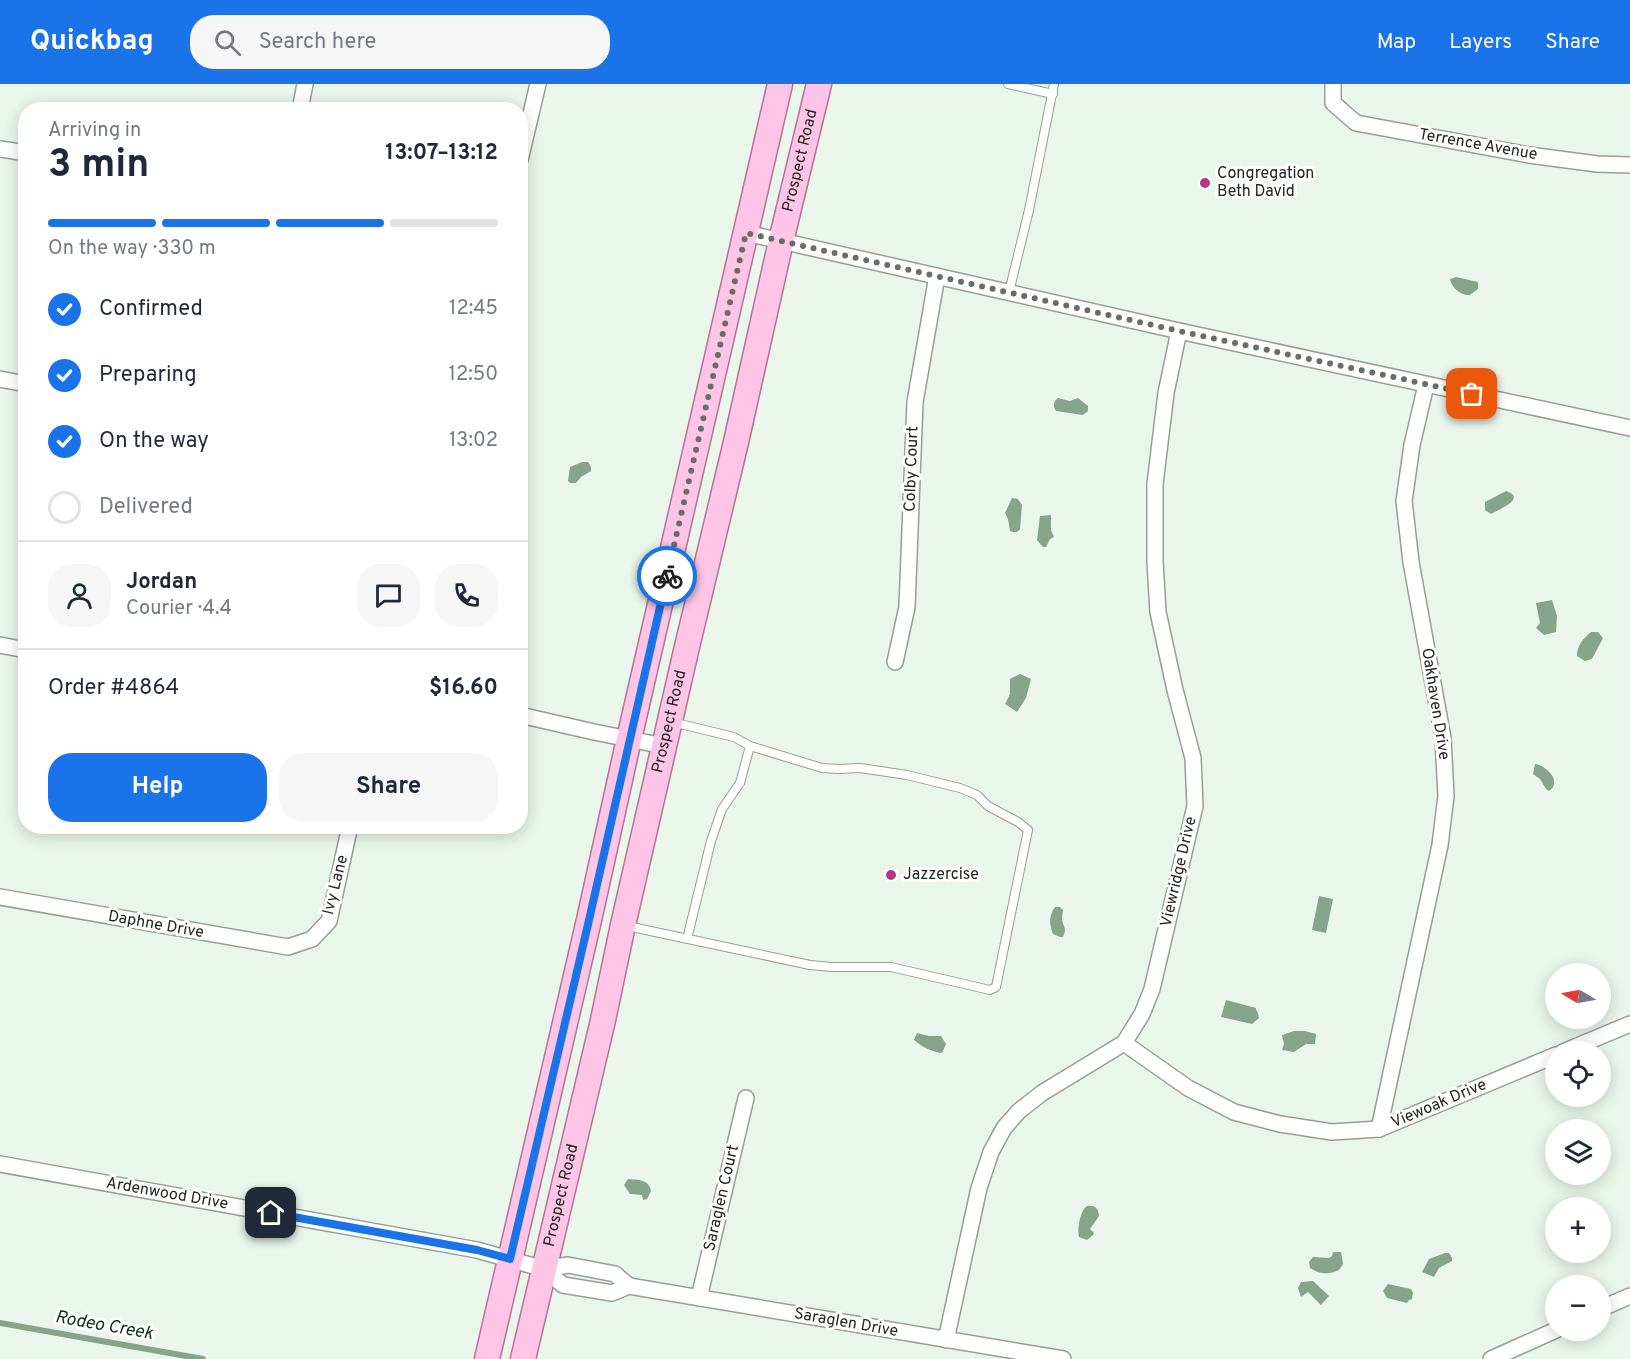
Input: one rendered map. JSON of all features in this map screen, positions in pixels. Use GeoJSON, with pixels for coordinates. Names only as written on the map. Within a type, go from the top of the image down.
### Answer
{"type":"FeatureCollection","features":[{"type":"Feature","properties":{"kind":"main road"},"geometry":{"type":"LineString","coordinates":[[487,1359],[780,84]]}},
{"type":"Feature","properties":{"kind":"main road","name":"Prospect Road"},"geometry":{"type":"LineString","coordinates":[[523,1359],[819,84]]}},
{"type":"Feature","properties":{"kind":"street"},"geometry":{"type":"LineString","coordinates":[[302,102],[305,84]]}},
{"type":"Feature","properties":{"kind":"street"},"geometry":{"type":"LineString","coordinates":[[528,126],[538,84]]}},
{"type":"Feature","properties":{"kind":"street","name":"Terrence Avenue"},"geometry":{"type":"LineString","coordinates":[[1333,84],[1333,103],[1356,123],[1529,155],[1597,164],[1630,165]]}},
{"type":"Feature","properties":{"kind":"street"},"geometry":{"type":"LineString","coordinates":[[0,149],[18,152]]}},
{"type":"Feature","properties":{"kind":"street"},"geometry":{"type":"LineString","coordinates":[[746,233],[1179,331],[1630,428]]}},
{"type":"Feature","properties":{"kind":"street","name":"Colby Court"},"geometry":{"type":"LineString","coordinates":[[895,662],[907,607],[915,402],[937,276]]}},
{"type":"Feature","properties":{"kind":"street","name":"Viewridge Drive"},"geometry":{"type":"LineString","coordinates":[[946,1340],[979,1188],[991,1152],[1004,1128],[1019,1111],[1042,1093],[1124,1043],[1142,1014],[1152,989],[1195,806],[1193,758],[1158,612],[1155,562],[1155,484],[1166,393],[1179,331]]}},
{"type":"Feature","properties":{"kind":"street"},"geometry":{"type":"LineString","coordinates":[[0,380],[18,383]]}},
{"type":"Feature","properties":{"kind":"street","name":"Oakhaven Drive"},"geometry":{"type":"LineString","coordinates":[[1379,1129],[1440,845],[1446,796],[1443,738],[1411,562],[1404,501],[1412,444],[1426,385]]}},
{"type":"Feature","properties":{"kind":"street"},"geometry":{"type":"LineString","coordinates":[[0,645],[18,648]]}},
{"type":"Feature","properties":{"kind":"street"},"geometry":{"type":"LineString","coordinates":[[528,717],[664,746]]}},
{"type":"Feature","properties":{"kind":"street","name":"Ivy Lane"},"geometry":{"type":"LineString","coordinates":[[312,939],[329,921],[348,834]]}},
{"type":"Feature","properties":{"kind":"street","name":"Daphne Drive"},"geometry":{"type":"LineString","coordinates":[[0,897],[288,947],[312,939]]}},
{"type":"Feature","properties":{"kind":"street"},"geometry":{"type":"LineString","coordinates":[[1589,1041],[1630,1024]]}},
{"type":"Feature","properties":{"kind":"street","name":"Viewoak Drive"},"geometry":{"type":"LineString","coordinates":[[1124,1043],[1188,1088],[1234,1112],[1280,1125],[1332,1132],[1379,1129],[1545,1060]]}},
{"type":"Feature","properties":{"kind":"street","name":"Saraglen Court"},"geometry":{"type":"LineString","coordinates":[[699,1298],[746,1098]]}},
{"type":"Feature","properties":{"kind":"street","name":"Ardenwood Drive"},"geometry":{"type":"LineString","coordinates":[[0,1164],[477,1250],[544,1269]]}},
{"type":"Feature","properties":{"kind":"street","name":"Saraglen Drive"},"geometry":{"type":"LineString","coordinates":[[544,1269],[563,1285],[612,1293],[630,1286],[1063,1359]]}},
{"type":"Feature","properties":{"kind":"street"},"geometry":{"type":"LineString","coordinates":[[1611,1304],[1630,1296]]}},
{"type":"Feature","properties":{"kind":"street"},"geometry":{"type":"LineString","coordinates":[[1491,1359],[1545,1335]]}},
{"type":"Feature","properties":{"kind":"lane"},"geometry":{"type":"LineString","coordinates":[[1008,84],[1053,94]]}},
{"type":"Feature","properties":{"kind":"lane"},"geometry":{"type":"LineString","coordinates":[[1009,292],[1029,210],[1054,84]]}},
{"type":"Feature","properties":{"kind":"lane"},"geometry":{"type":"LineString","coordinates":[[623,925],[810,965],[891,967],[990,990],[996,987],[1028,830],[988,806],[977,795],[960,788],[908,775],[860,768],[822,768],[750,746],[734,737],[670,721]]}},
{"type":"Feature","properties":{"kind":"lane"},"geometry":{"type":"LineString","coordinates":[[687,939],[711,842],[722,809],[740,783],[750,746]]}},
{"type":"Feature","properties":{"kind":"shaded area"},"geometry":{"type":"Polygon","coordinates":[[[1456,277],[1478,282],[1478,289],[1470,295],[1460,292],[1454,288],[1450,279],[1456,277]]]}},
{"type":"Feature","properties":{"kind":"shaded area"},"geometry":{"type":"Polygon","coordinates":[[[1058,398],[1070,401],[1078,398],[1088,406],[1088,411],[1083,415],[1056,411],[1054,404],[1058,398]]]}},
{"type":"Feature","properties":{"kind":"shaded area"},"geometry":{"type":"Polygon","coordinates":[[[588,462],[591,471],[576,483],[570,483],[568,481],[570,467],[588,462]]]}},
{"type":"Feature","properties":{"kind":"shaded area"},"geometry":{"type":"Polygon","coordinates":[[[1506,491],[1514,497],[1509,504],[1491,514],[1485,510],[1485,502],[1506,491]]]}},
{"type":"Feature","properties":{"kind":"shaded area"},"geometry":{"type":"Polygon","coordinates":[[[1012,498],[1018,499],[1022,505],[1020,529],[1015,532],[1010,531],[1005,513],[1012,498]]]}},
{"type":"Feature","properties":{"kind":"shaded area"},"geometry":{"type":"Polygon","coordinates":[[[1051,515],[1051,530],[1054,537],[1050,539],[1046,547],[1043,547],[1037,540],[1040,516],[1051,515]]]}},
{"type":"Feature","properties":{"kind":"shaded area"},"geometry":{"type":"Polygon","coordinates":[[[1552,600],[1557,616],[1556,632],[1544,635],[1536,628],[1540,623],[1536,603],[1552,600]]]}},
{"type":"Feature","properties":{"kind":"shaded area"},"geometry":{"type":"Polygon","coordinates":[[[1591,632],[1598,632],[1603,638],[1592,659],[1585,661],[1577,656],[1577,652],[1581,642],[1591,632]]]}},
{"type":"Feature","properties":{"kind":"shaded area"},"geometry":{"type":"Polygon","coordinates":[[[1020,674],[1031,679],[1026,698],[1017,712],[1005,704],[1010,694],[1010,679],[1020,674]]]}},
{"type":"Feature","properties":{"kind":"shaded area"},"geometry":{"type":"Polygon","coordinates":[[[1535,764],[1544,767],[1554,779],[1553,787],[1549,791],[1533,774],[1535,764]]]}},
{"type":"Feature","properties":{"kind":"shaded area"},"geometry":{"type":"Polygon","coordinates":[[[1319,896],[1333,899],[1326,933],[1312,930],[1319,896]]]}},
{"type":"Feature","properties":{"kind":"shaded area"},"geometry":{"type":"Polygon","coordinates":[[[1055,907],[1063,910],[1062,921],[1065,931],[1063,937],[1053,934],[1050,923],[1055,907]]]}},
{"type":"Feature","properties":{"kind":"shaded area"},"geometry":{"type":"Polygon","coordinates":[[[1226,1000],[1256,1008],[1259,1018],[1252,1024],[1221,1017],[1226,1000]]]}},
{"type":"Feature","properties":{"kind":"shaded area"},"geometry":{"type":"Polygon","coordinates":[[[1294,1031],[1316,1034],[1315,1044],[1306,1044],[1294,1052],[1282,1050],[1284,1044],[1282,1035],[1294,1031]]]}},
{"type":"Feature","properties":{"kind":"shaded area"},"geometry":{"type":"Polygon","coordinates":[[[917,1033],[941,1036],[946,1044],[942,1053],[917,1043],[914,1040],[917,1033]]]}},
{"type":"Feature","properties":{"kind":"shaded area"},"geometry":{"type":"Polygon","coordinates":[[[628,1179],[648,1184],[651,1191],[647,1199],[643,1200],[642,1195],[630,1194],[624,1185],[628,1179]]]}},
{"type":"Feature","properties":{"kind":"shaded area"},"geometry":{"type":"Polygon","coordinates":[[[1087,1206],[1096,1208],[1099,1216],[1090,1229],[1093,1235],[1087,1240],[1079,1237],[1078,1229],[1081,1216],[1087,1206]]]}},
{"type":"Feature","properties":{"kind":"shaded area"},"geometry":{"type":"Polygon","coordinates":[[[1333,1252],[1341,1252],[1343,1264],[1339,1270],[1324,1273],[1310,1268],[1309,1262],[1313,1257],[1329,1258],[1333,1252]]]}},
{"type":"Feature","properties":{"kind":"shaded area"},"geometry":{"type":"Polygon","coordinates":[[[1449,1253],[1452,1261],[1439,1268],[1434,1277],[1422,1272],[1429,1259],[1449,1253]]]}},
{"type":"Feature","properties":{"kind":"shaded area"},"geometry":{"type":"Polygon","coordinates":[[[1313,1281],[1329,1296],[1321,1305],[1308,1292],[1301,1297],[1298,1288],[1301,1282],[1313,1281]]]}},
{"type":"Feature","properties":{"kind":"shaded area"},"geometry":{"type":"Polygon","coordinates":[[[1388,1284],[1411,1289],[1412,1299],[1407,1303],[1387,1298],[1383,1291],[1388,1284]]]}},
{"type":"Feature","properties":{"kind":"waterway","name":"Rodeo Creek"},"geometry":{"type":"LineString","coordinates":[[0,1323],[203,1359]]}},
{"type":"Feature","properties":{"kind":"way so far"},"geometry":{"type":"LineString","coordinates":[[667,576],[746,233],[1179,331],[1472,394]]}},
{"type":"Feature","properties":{"kind":"place","name":"Congregation Beth David"},"geometry":{"type":"Point","coordinates":[1205,183]}},
{"type":"Feature","properties":{"kind":"place","name":"Jazzercise"},"geometry":{"type":"Point","coordinates":[891,875]}},
{"type":"Feature","properties":{"kind":"route"},"geometry":{"type":"LineString","coordinates":[[271,1213],[477,1250],[510,1259],[667,576]]}}]}
